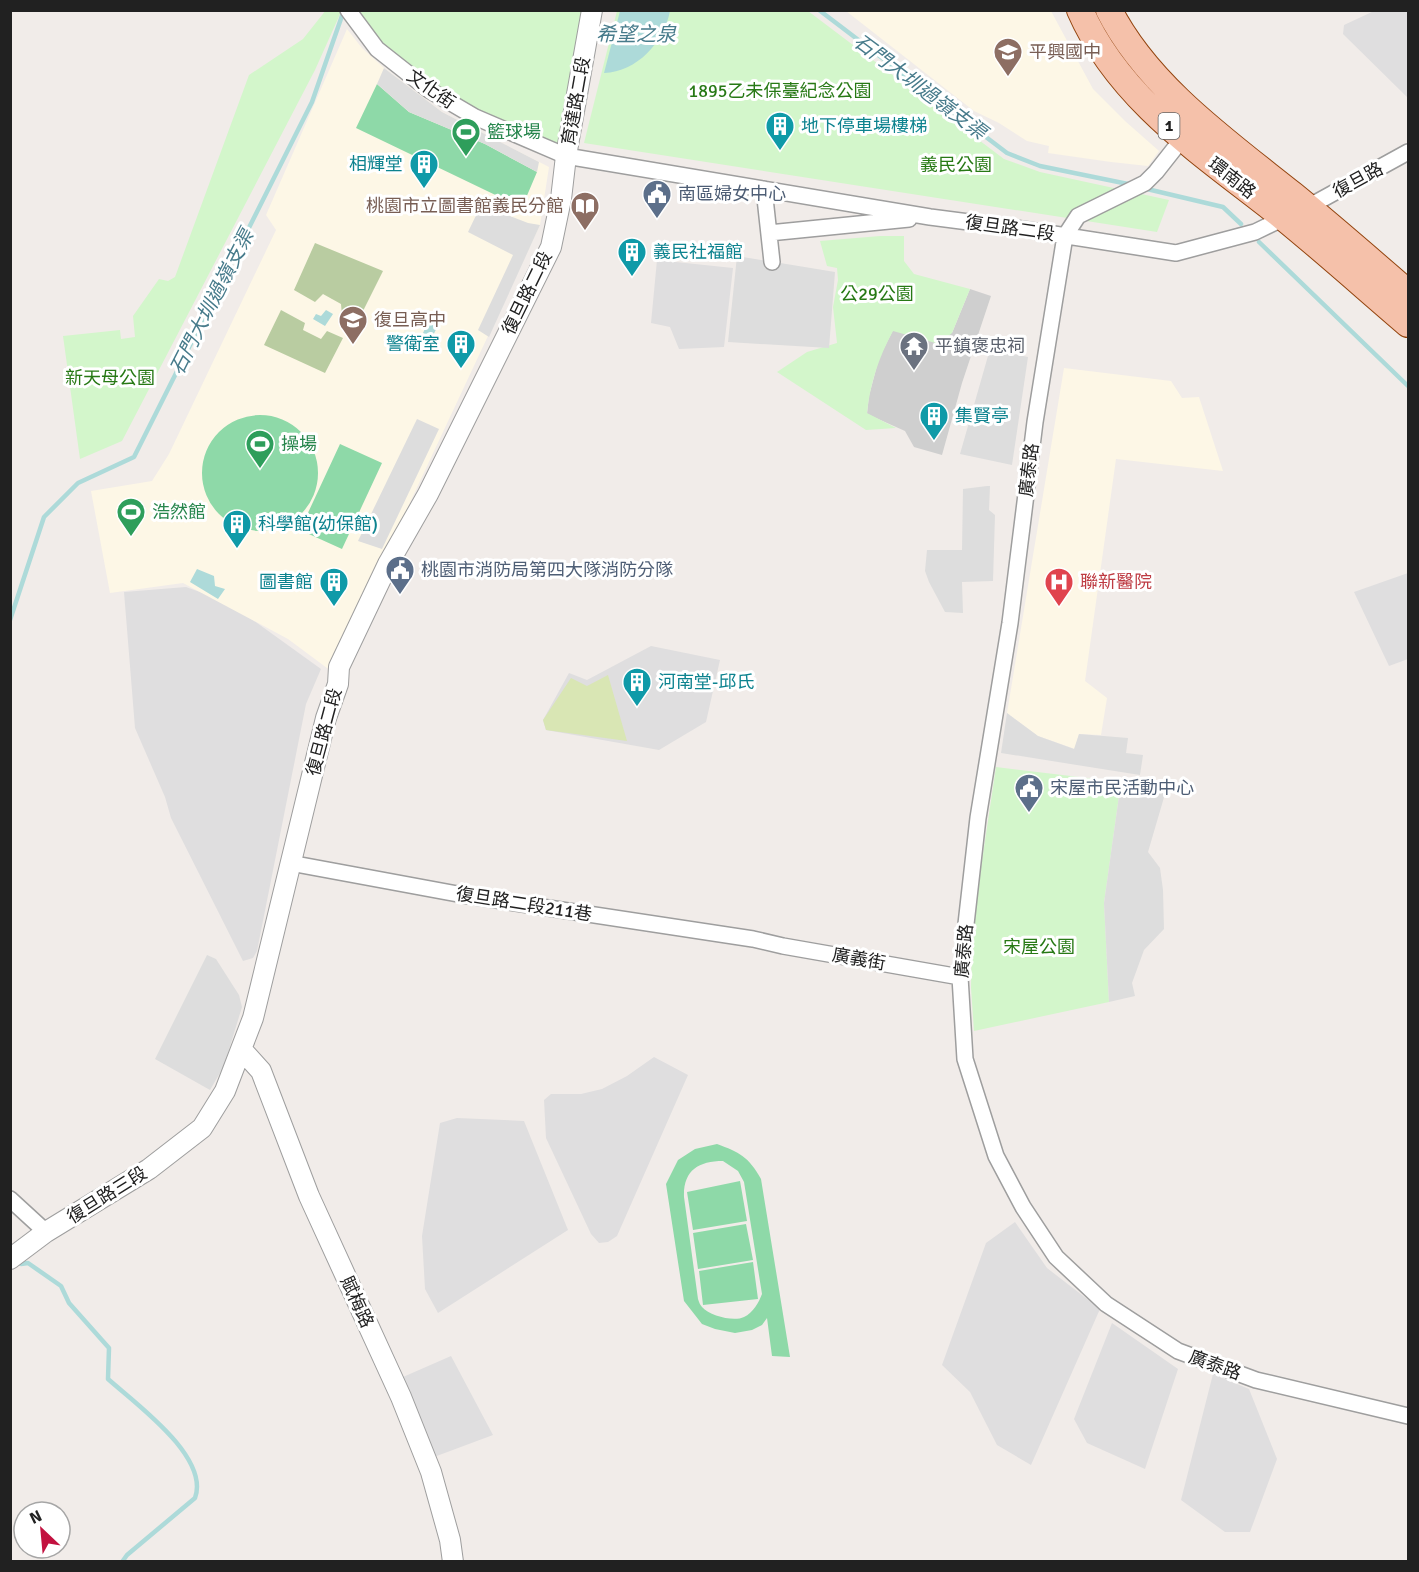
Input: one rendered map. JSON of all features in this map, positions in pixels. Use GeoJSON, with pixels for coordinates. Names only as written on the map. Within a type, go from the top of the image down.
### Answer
{"type":"FeatureCollection","features":[{"type":"Feature","properties":{"kind":"main road","name":"環南路"},"geometry":{"type":"LineString","coordinates":[[1080,10],[1111,65],[1144,104],[1182,139],[1284,218],[1408,324]]}},
{"type":"Feature","properties":{"kind":"main road","name":"環南路"},"geometry":{"type":"LineString","coordinates":[[1109,10],[1116,25],[1158,78],[1207,125],[1308,207],[1408,293]]}},
{"type":"Feature","properties":{"kind":"street","name":"文化街"},"geometry":{"type":"LineString","coordinates":[[348,10],[377,49],[429,90],[475,117],[566,156]]}},
{"type":"Feature","properties":{"kind":"street","name":"育達路二段"},"geometry":{"type":"LineString","coordinates":[[566,156],[592,10]]}},
{"type":"Feature","properties":{"kind":"street"},"geometry":{"type":"LineString","coordinates":[[1065,236],[1078,216],[1145,183],[1182,139]]}},
{"type":"Feature","properties":{"kind":"street","name":"復旦路"},"geometry":{"type":"LineString","coordinates":[[1308,207],[1408,152]]}},
{"type":"Feature","properties":{"kind":"street","name":"復旦路二段"},"geometry":{"type":"LineString","coordinates":[[202,1128],[225,1091],[253,1018],[326,718],[338,684],[339,668],[388,564],[428,494],[551,247],[561,199],[566,156],[930,217],[1176,254],[1255,232],[1308,207]]}},
{"type":"Feature","properties":{"kind":"street"},"geometry":{"type":"LineString","coordinates":[[764,189],[772,262]]}},
{"type":"Feature","properties":{"kind":"street"},"geometry":{"type":"LineString","coordinates":[[769,233],[930,217]]}},
{"type":"Feature","properties":{"kind":"street","name":"廣泰路"},"geometry":{"type":"LineString","coordinates":[[1065,236],[1035,422],[1010,623],[978,818],[960,977],[965,1059],[996,1156],[1023,1207],[1056,1257],[1106,1304],[1178,1352],[1256,1380],[1408,1416]]}},
{"type":"Feature","properties":{"kind":"street","name":"復旦路二段211巷"},"geometry":{"type":"LineString","coordinates":[[290,863],[463,895],[759,940]]}},
{"type":"Feature","properties":{"kind":"street","name":"廣義街"},"geometry":{"type":"LineString","coordinates":[[759,940],[960,977]]}},
{"type":"Feature","properties":{"kind":"street","name":"賦梅路"},"geometry":{"type":"LineString","coordinates":[[242,1050],[261,1071],[309,1196],[401,1397],[431,1472],[450,1540],[453,1562]]}},
{"type":"Feature","properties":{"kind":"street","name":"復旦路三段"},"geometry":{"type":"LineString","coordinates":[[10,1259],[46,1233],[149,1168],[202,1128]]}},
{"type":"Feature","properties":{"kind":"street"},"geometry":{"type":"LineString","coordinates":[[10,1199],[46,1233]]}},
{"type":"Feature","properties":{"kind":"shaded area","name":"平興國中"},"geometry":{"type":"Polygon","coordinates":[[[846,11],[1051,11],[1093,89],[1159,151],[1148,166],[1048,153],[1049,146],[1027,141],[999,123],[974,111],[846,11]]]}},
{"type":"Feature","properties":{"kind":"shaded area"},"geometry":{"type":"Polygon","coordinates":[[[1374,11],[1408,11],[1408,98],[1343,34],[1344,25],[1374,11]]]}},
{"type":"Feature","properties":{"kind":"shaded area","name":"復旦高中"},"geometry":{"type":"Polygon","coordinates":[[[347,29],[362,48],[384,68],[442,112],[549,167],[540,225],[331,671],[288,639],[183,583],[110,593],[91,491],[152,481],[169,454],[276,230],[266,215],[347,29]]]}},
{"type":"Feature","properties":{"kind":"shaded area"},"geometry":{"type":"Polygon","coordinates":[[[384,68],[442,112],[539,162],[537,172],[485,144],[409,112],[377,84],[384,68]]]}},
{"type":"Feature","properties":{"kind":"shaded area"},"geometry":{"type":"Polygon","coordinates":[[[481,205],[528,223],[540,225],[489,337],[478,330],[513,255],[468,232],[481,205]]]}},
{"type":"Feature","properties":{"kind":"shaded area"},"geometry":{"type":"Polygon","coordinates":[[[737,256],[835,272],[829,348],[728,342],[737,256]]]}},
{"type":"Feature","properties":{"kind":"shaded area"},"geometry":{"type":"Polygon","coordinates":[[[657,260],[733,268],[724,347],[679,349],[670,327],[651,323],[657,260]]]}},
{"type":"Feature","properties":{"kind":"shaded area","name":"平鎮褒忠祠"},"geometry":{"type":"Polygon","coordinates":[[[970,289],[991,296],[962,383],[942,455],[914,447],[905,431],[867,414],[869,396],[879,358],[893,330],[952,333],[970,289]]]}},
{"type":"Feature","properties":{"kind":"shaded area"},"geometry":{"type":"Polygon","coordinates":[[[990,349],[1028,357],[1012,465],[960,454],[990,349]]]}},
{"type":"Feature","properties":{"kind":"shaded area","name":"聯新醫院"},"geometry":{"type":"Polygon","coordinates":[[[1064,368],[1171,381],[1182,398],[1199,397],[1223,471],[1116,459],[1085,681],[1107,698],[1101,735],[1079,734],[1075,749],[1038,736],[1007,713],[1064,368]]]}},
{"type":"Feature","properties":{"kind":"shaded area"},"geometry":{"type":"Polygon","coordinates":[[[417,419],[439,429],[382,549],[358,541],[417,419]]]}},
{"type":"Feature","properties":{"kind":"shaded area"},"geometry":{"type":"Polygon","coordinates":[[[990,486],[989,510],[995,515],[993,581],[962,582],[963,613],[945,612],[925,571],[927,550],[962,550],[963,489],[990,486]]]}},
{"type":"Feature","properties":{"kind":"shaded area"},"geometry":{"type":"Polygon","coordinates":[[[1408,573],[1408,659],[1389,666],[1354,592],[1408,573]]]}},
{"type":"Feature","properties":{"kind":"shaded area"},"geometry":{"type":"Polygon","coordinates":[[[186,587],[228,602],[321,669],[306,704],[257,951],[253,958],[243,961],[171,818],[165,797],[135,728],[124,592],[186,587]]]}},
{"type":"Feature","properties":{"kind":"shaded area"},"geometry":{"type":"Polygon","coordinates":[[[651,646],[720,660],[706,722],[659,750],[546,730],[543,720],[569,673],[587,680],[651,646]]]}},
{"type":"Feature","properties":{"kind":"shaded area"},"geometry":{"type":"Polygon","coordinates":[[[1007,713],[1038,736],[1074,749],[1079,734],[1128,738],[1126,753],[1143,755],[1140,775],[1001,753],[1007,713]]]}},
{"type":"Feature","properties":{"kind":"shaded area"},"geometry":{"type":"Polygon","coordinates":[[[1113,781],[1163,787],[1165,794],[1148,852],[1160,868],[1164,929],[1144,950],[1132,983],[1135,996],[1109,1002],[1104,903],[1119,796],[1113,781]]]}},
{"type":"Feature","properties":{"kind":"shaded area"},"geometry":{"type":"Polygon","coordinates":[[[207,955],[216,959],[239,995],[242,1007],[224,1066],[210,1090],[155,1059],[207,955]]]}},
{"type":"Feature","properties":{"kind":"shaded area"},"geometry":{"type":"Polygon","coordinates":[[[654,1057],[688,1075],[617,1236],[608,1242],[599,1243],[591,1234],[546,1138],[544,1100],[551,1094],[581,1094],[602,1089],[627,1076],[654,1057]]]}},
{"type":"Feature","properties":{"kind":"shaded area"},"geometry":{"type":"Polygon","coordinates":[[[457,1118],[524,1121],[568,1230],[438,1313],[425,1289],[422,1236],[440,1123],[457,1118]]]}},
{"type":"Feature","properties":{"kind":"shaded area"},"geometry":{"type":"Polygon","coordinates":[[[1015,1222],[1047,1268],[1100,1309],[1031,1465],[997,1445],[970,1392],[942,1365],[986,1243],[1015,1222]]]}},
{"type":"Feature","properties":{"kind":"shaded area"},"geometry":{"type":"Polygon","coordinates":[[[1112,1323],[1178,1369],[1145,1469],[1087,1443],[1074,1419],[1112,1323]]]}},
{"type":"Feature","properties":{"kind":"shaded area"},"geometry":{"type":"Polygon","coordinates":[[[451,1356],[493,1435],[434,1457],[403,1377],[451,1356]]]}},
{"type":"Feature","properties":{"kind":"shaded area"},"geometry":{"type":"Polygon","coordinates":[[[1213,1374],[1249,1389],[1277,1459],[1250,1532],[1225,1532],[1181,1500],[1213,1374]]]}},
{"type":"Feature","properties":{"kind":"green space","name":"新天母公園"},"geometry":{"type":"Polygon","coordinates":[[[326,10],[341,12],[315,70],[122,441],[80,459],[63,336],[120,330],[121,339],[135,337],[133,316],[159,279],[168,281],[175,277],[249,75],[303,39],[326,10]]]}},
{"type":"Feature","properties":{"kind":"green space"},"geometry":{"type":"Polygon","coordinates":[[[356,11],[585,11],[562,146],[466,112],[377,49],[356,11]]]}},
{"type":"Feature","properties":{"kind":"green space","name":"1895乙未保臺紀念公園"},"geometry":{"type":"Polygon","coordinates":[[[617,11],[808,11],[1004,159],[1040,172],[1169,200],[1157,232],[584,143],[617,11]]]}},
{"type":"Feature","properties":{"kind":"green space","name":"籃球場"},"geometry":{"type":"Polygon","coordinates":[[[377,84],[409,112],[485,144],[537,172],[523,205],[514,204],[356,128],[377,84]]]}},
{"type":"Feature","properties":{"kind":"green space","name":"公29公園"},"geometry":{"type":"Polygon","coordinates":[[[904,236],[904,261],[914,274],[970,289],[952,333],[939,344],[893,331],[876,370],[867,413],[896,428],[866,430],[777,372],[807,352],[837,343],[833,307],[838,280],[837,268],[827,266],[820,241],[904,236]]]}},
{"type":"Feature","properties":{"kind":"green space"},"geometry":{"type":"Polygon","coordinates":[[[315,243],[383,271],[358,321],[342,316],[341,304],[323,294],[315,302],[294,290],[315,243]]]}},
{"type":"Feature","properties":{"kind":"green space"},"geometry":{"type":"Polygon","coordinates":[[[281,310],[305,323],[303,330],[321,339],[327,331],[343,338],[325,373],[264,345],[281,310]]]}},
{"type":"Feature","properties":{"kind":"green space","name":"操場"},"geometry":{"type":"Polygon","coordinates":[[[260,415],[282,419],[301,432],[314,451],[318,473],[314,495],[301,514],[282,527],[260,531],[238,527],[219,514],[206,495],[202,473],[206,451],[219,432],[238,419],[260,415]]]}},
{"type":"Feature","properties":{"kind":"green space"},"geometry":{"type":"Polygon","coordinates":[[[340,444],[382,463],[342,549],[300,530],[340,444]]]}},
{"type":"Feature","properties":{"kind":"green space"},"geometry":{"type":"Polygon","coordinates":[[[608,675],[627,741],[546,730],[543,720],[571,678],[587,686],[608,675]]]}},
{"type":"Feature","properties":{"kind":"green space","name":"宋屋公園"},"geometry":{"type":"Polygon","coordinates":[[[996,767],[1113,781],[1119,796],[1104,903],[1109,1002],[974,1031],[971,988],[972,928],[996,767]]]}},
{"type":"Feature","properties":{"kind":"green space"},"geometry":{"type":"Polygon","coordinates":[[[717,1144],[731,1150],[748,1160],[761,1179],[790,1357],[772,1356],[767,1318],[762,1325],[752,1330],[735,1333],[715,1329],[702,1324],[684,1301],[666,1184],[678,1160],[695,1149],[717,1144]],[[723,1161],[706,1163],[689,1174],[684,1188],[699,1302],[711,1313],[734,1319],[750,1313],[762,1294],[744,1182],[738,1171],[723,1161]]]}},
{"type":"Feature","properties":{"kind":"green space"},"geometry":{"type":"Polygon","coordinates":[[[740,1181],[747,1221],[693,1230],[687,1192],[740,1181]]]}},
{"type":"Feature","properties":{"kind":"green space"},"geometry":{"type":"Polygon","coordinates":[[[746,1224],[753,1260],[698,1269],[693,1233],[746,1224]]]}},
{"type":"Feature","properties":{"kind":"green space"},"geometry":{"type":"Polygon","coordinates":[[[753,1262],[758,1299],[703,1305],[699,1271],[753,1262]]]}},
{"type":"Feature","properties":{"kind":"water","name":"希望之泉"},"geometry":{"type":"Polygon","coordinates":[[[620,11],[670,11],[662,34],[647,53],[627,67],[604,73],[620,11]]]}},
{"type":"Feature","properties":{"kind":"water"},"geometry":{"type":"Polygon","coordinates":[[[326,310],[333,314],[325,326],[313,319],[316,314],[321,316],[326,310]]]}},
{"type":"Feature","properties":{"kind":"water"},"geometry":{"type":"Polygon","coordinates":[[[428,322],[438,325],[432,338],[423,333],[428,322]]]}},
{"type":"Feature","properties":{"kind":"water"},"geometry":{"type":"Polygon","coordinates":[[[197,569],[214,576],[215,586],[225,589],[218,599],[190,582],[197,569]]]}},
{"type":"Feature","properties":{"kind":"waterway","name":"石門大圳過嶺支渠"},"geometry":{"type":"LineString","coordinates":[[10,620],[44,517],[78,483],[134,457],[312,102],[344,10]]}},
{"type":"Feature","properties":{"kind":"waterway","name":"石門大圳過嶺支渠"},"geometry":{"type":"LineString","coordinates":[[819,10],[1007,153],[1040,166],[1128,184]]}},
{"type":"Feature","properties":{"kind":"waterway","name":"石門大圳過嶺支渠"},"geometry":{"type":"LineString","coordinates":[[1147,189],[1223,207],[1241,224]]}},
{"type":"Feature","properties":{"kind":"waterway","name":"石門大圳過嶺支渠"},"geometry":{"type":"LineString","coordinates":[[1259,242],[1408,386]]}},
{"type":"Feature","properties":{"kind":"waterway"},"geometry":{"type":"LineString","coordinates":[[21,1264],[28,1263],[61,1286],[69,1303],[109,1348],[108,1379],[168,1433],[192,1466],[197,1482],[195,1498],[127,1555],[122,1562]]}},
{"type":"Feature","properties":{"kind":"place","name":"平興國中"},"geometry":{"type":"Point","coordinates":[1008,78]}},
{"type":"Feature","properties":{"kind":"place","name":"地下停車場樓梯"},"geometry":{"type":"Point","coordinates":[780,152]}},
{"type":"Feature","properties":{"kind":"place","name":"籃球場"},"geometry":{"type":"Point","coordinates":[466,158]}},
{"type":"Feature","properties":{"kind":"place","name":"相輝堂"},"geometry":{"type":"Point","coordinates":[424,190]}},
{"type":"Feature","properties":{"kind":"place","name":"南區婦女中心"},"geometry":{"type":"Point","coordinates":[657,220]}},
{"type":"Feature","properties":{"kind":"place","name":"桃園市立圖書館義民分館"},"geometry":{"type":"Point","coordinates":[585,232]}},
{"type":"Feature","properties":{"kind":"place","name":"義民社福館"},"geometry":{"type":"Point","coordinates":[632,278]}},
{"type":"Feature","properties":{"kind":"place","name":"復旦高中"},"geometry":{"type":"Point","coordinates":[353,346]}},
{"type":"Feature","properties":{"kind":"place","name":"警衛室"},"geometry":{"type":"Point","coordinates":[461,370]}},
{"type":"Feature","properties":{"kind":"place","name":"平鎮褒忠祠"},"geometry":{"type":"Point","coordinates":[914,372]}},
{"type":"Feature","properties":{"kind":"place","name":"集賢亭"},"geometry":{"type":"Point","coordinates":[934,442]}},
{"type":"Feature","properties":{"kind":"place","name":"操場"},"geometry":{"type":"Point","coordinates":[260,470]}},
{"type":"Feature","properties":{"kind":"place","name":"浩然館"},"geometry":{"type":"Point","coordinates":[131,538]}},
{"type":"Feature","properties":{"kind":"place","name":"科學館(幼保館)"},"geometry":{"type":"Point","coordinates":[237,550]}},
{"type":"Feature","properties":{"kind":"place","name":"桃園市消防局第四大隊消防分隊"},"geometry":{"type":"Point","coordinates":[400,596]}},
{"type":"Feature","properties":{"kind":"place","name":"圖書館"},"geometry":{"type":"Point","coordinates":[334,608]}},
{"type":"Feature","properties":{"kind":"place","name":"聯新醫院"},"geometry":{"type":"Point","coordinates":[1059,608]}},
{"type":"Feature","properties":{"kind":"place","name":"河南堂-邱氏"},"geometry":{"type":"Point","coordinates":[637,708]}},
{"type":"Feature","properties":{"kind":"place","name":"宋屋市民活動中心"},"geometry":{"type":"Point","coordinates":[1029,814]}},
{"type":"Feature","properties":{"kind":"park label","name":"義民公園"},"geometry":{"type":"Point","coordinates":[956,165]}}]}
